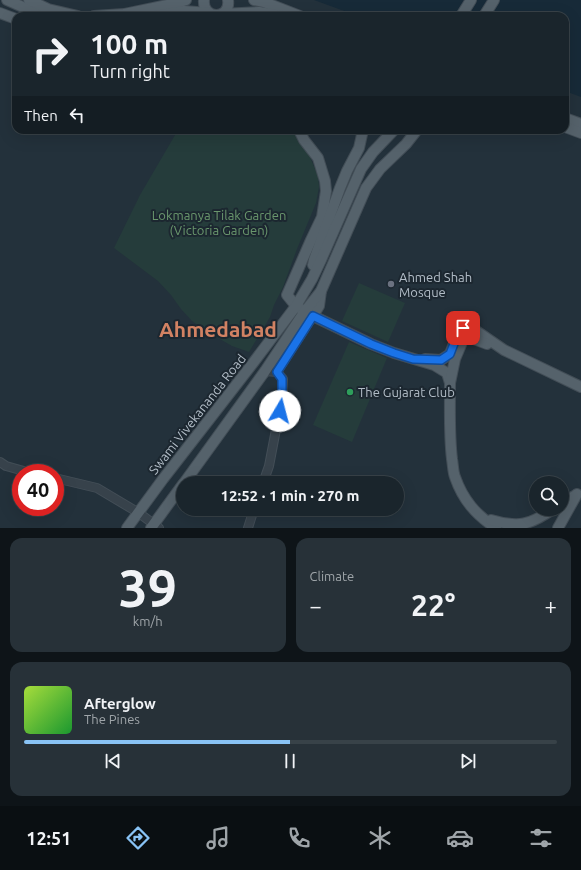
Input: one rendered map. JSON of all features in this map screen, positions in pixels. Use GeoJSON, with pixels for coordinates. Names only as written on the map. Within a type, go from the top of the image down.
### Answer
{"type":"FeatureCollection","features":[{"type":"Feature","properties":{"kind":"main road"},"geometry":{"type":"LineString","coordinates":[[7,0],[34,12]]}},
{"type":"Feature","properties":{"kind":"main road"},"geometry":{"type":"LineString","coordinates":[[28,0],[63,12]]}},
{"type":"Feature","properties":{"kind":"main road"},"geometry":{"type":"LineString","coordinates":[[134,12],[186,0]]}},
{"type":"Feature","properties":{"kind":"main road"},"geometry":{"type":"LineString","coordinates":[[204,0],[205,8],[211,12]]}},
{"type":"Feature","properties":{"kind":"main road"},"geometry":{"type":"LineString","coordinates":[[222,12],[226,10],[229,4],[228,0]]}},
{"type":"Feature","properties":{"kind":"main road"},"geometry":{"type":"LineString","coordinates":[[254,0],[264,2],[290,12]]}},
{"type":"Feature","properties":{"kind":"main road"},"geometry":{"type":"LineString","coordinates":[[464,12],[471,0]]}},
{"type":"Feature","properties":{"kind":"main road"},"geometry":{"type":"LineString","coordinates":[[486,12],[494,0]]}},
{"type":"Feature","properties":{"kind":"main road"},"geometry":{"type":"LineString","coordinates":[[178,12],[192,12]]}},
{"type":"Feature","properties":{"kind":"main road"},"geometry":{"type":"LineString","coordinates":[[0,13],[12,18]]}},
{"type":"Feature","properties":{"kind":"main road"},"geometry":{"type":"LineString","coordinates":[[569,120],[581,124]]}},
{"type":"Feature","properties":{"kind":"main road"},"geometry":{"type":"LineString","coordinates":[[569,128],[581,133]]}},
{"type":"Feature","properties":{"kind":"main road"},"geometry":{"type":"LineString","coordinates":[[300,134],[318,158],[325,180],[326,191],[322,217],[310,240],[288,294],[296,306],[309,314],[371,344],[394,353],[434,365],[447,373],[450,382]]}},
{"type":"Feature","properties":{"kind":"main road"},"geometry":{"type":"LineString","coordinates":[[312,278],[314,260],[340,188],[359,148],[362,134]]}},
{"type":"Feature","properties":{"kind":"main road","name":"Swami Vivekananda Road"},"geometry":{"type":"LineString","coordinates":[[127,528],[296,306],[323,256],[361,169],[373,152],[390,134]]}},
{"type":"Feature","properties":{"kind":"main road"},"geometry":{"type":"LineString","coordinates":[[188,476],[265,371],[309,314],[319,306],[321,291],[366,188],[380,169],[406,144],[414,134]]}},
{"type":"Feature","properties":{"kind":"main road"},"geometry":{"type":"LineString","coordinates":[[413,359],[441,360],[450,354],[455,341],[463,328],[472,328],[504,350]]}},
{"type":"Feature","properties":{"kind":"main road"},"geometry":{"type":"LineString","coordinates":[[496,528],[480,516],[466,501],[454,476],[450,444],[450,382],[455,359],[463,340],[471,338],[504,350],[581,387]]}},
{"type":"Feature","properties":{"kind":"main road"},"geometry":{"type":"LineString","coordinates":[[569,498],[579,491]]}},
{"type":"Feature","properties":{"kind":"main road"},"geometry":{"type":"LineString","coordinates":[[558,528],[579,491]]}},
{"type":"Feature","properties":{"kind":"main road"},"geometry":{"type":"LineString","coordinates":[[155,527],[176,494]]}},
{"type":"Feature","properties":{"kind":"main road"},"geometry":{"type":"LineString","coordinates":[[480,516],[501,524],[518,526],[534,522],[543,516]]}},
{"type":"Feature","properties":{"kind":"street"},"geometry":{"type":"LineString","coordinates":[[277,372],[309,314]]}},
{"type":"Feature","properties":{"kind":"street"},"geometry":{"type":"LineString","coordinates":[[265,371],[277,372],[282,379],[282,398],[270,466],[266,476]]}},
{"type":"Feature","properties":{"kind":"street"},"geometry":{"type":"LineString","coordinates":[[0,462],[12,468]]}},
{"type":"Feature","properties":{"kind":"street"},"geometry":{"type":"LineString","coordinates":[[64,480],[97,488],[139,513],[155,527]]}},
{"type":"Feature","properties":{"kind":"street"},"geometry":{"type":"LineString","coordinates":[[248,528],[252,516]]}},
{"type":"Feature","properties":{"kind":"green space","name":"Lokmanya Tilak Garden (Victoria Garden)"},"geometry":{"type":"Polygon","coordinates":[[[176,134],[295,134],[310,157],[318,176],[319,187],[316,203],[270,317],[249,352],[232,346],[192,321],[158,281],[114,248],[140,195],[176,134]]]}},
{"type":"Feature","properties":{"kind":"green space"},"geometry":{"type":"Polygon","coordinates":[[[359,283],[405,303],[388,342],[342,321],[359,283]]]}},
{"type":"Feature","properties":{"kind":"green space","name":"The Gujarat Club"},"geometry":{"type":"Polygon","coordinates":[[[349,342],[387,358],[352,442],[313,425],[349,342]]]}},
{"type":"Feature","properties":{"kind":"water"},"geometry":{"type":"Polygon","coordinates":[[[314,0],[581,0],[581,97],[569,92],[569,12],[347,12],[314,0]]]}},
{"type":"Feature","properties":{"kind":"place","name":"Ahmed Shah Mosque"},"geometry":{"type":"Point","coordinates":[391,284]}},
{"type":"Feature","properties":{"kind":"place","name":"The Gujarat Club"},"geometry":{"type":"Point","coordinates":[350,392]}},
{"type":"Feature","properties":{"kind":"district","name":"Ahmedabad"},"geometry":{"type":"Point","coordinates":[218,330]}},
{"type":"Feature","properties":{"kind":"route"},"geometry":{"type":"LineString","coordinates":[[280,411],[282,379],[277,372],[313,316],[371,344],[413,359],[441,360],[450,354],[455,341],[463,328]]}}]}
